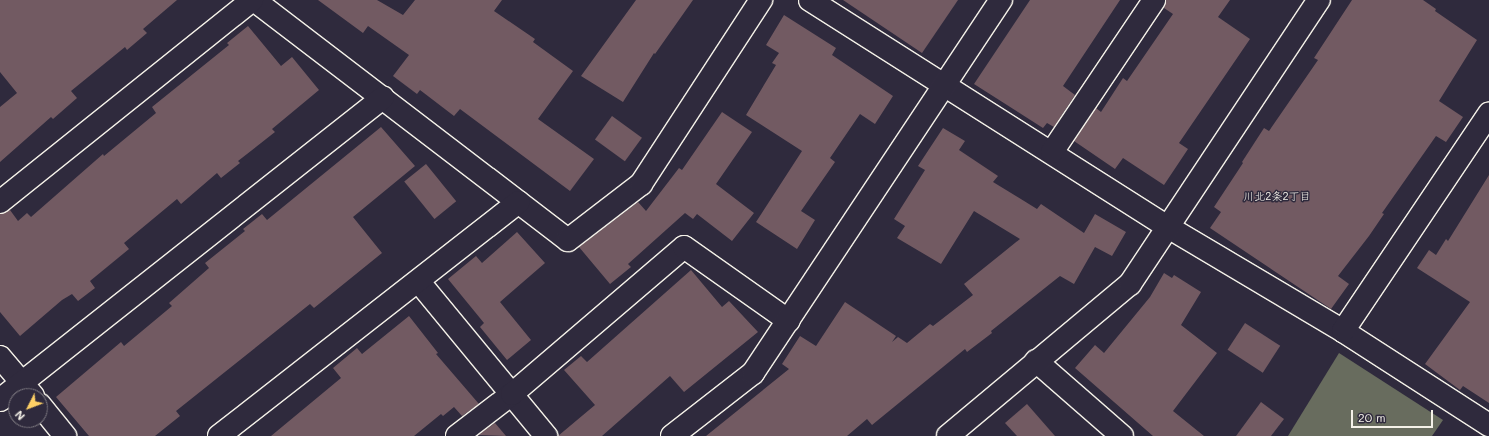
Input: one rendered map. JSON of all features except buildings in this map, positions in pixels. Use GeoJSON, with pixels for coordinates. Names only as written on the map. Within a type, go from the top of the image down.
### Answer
{"type":"FeatureCollection","features":[{"type":"Feature","properties":{"kind":"street"},"geometry":{"type":"LineString","coordinates":[[0,202],[253,0],[568,240],[640,184],[761,0]]}},
{"type":"Feature","properties":{"kind":"street"},"geometry":{"type":"LineString","coordinates":[[810,0],[1052,152],[1168,227],[1343,331],[1489,425]]}},
{"type":"Feature","properties":{"kind":"street"},"geometry":{"type":"LineString","coordinates":[[672,436],[753,373],[943,84],[1001,0]]}},
{"type":"Feature","properties":{"kind":"street"},"geometry":{"type":"LineString","coordinates":[[1052,152],[1154,0]]}},
{"type":"Feature","properties":{"kind":"street"},"geometry":{"type":"LineString","coordinates":[[948,436],[1130,284],[1319,0]]}},
{"type":"Feature","properties":{"kind":"street"},"geometry":{"type":"LineString","coordinates":[[28,388],[383,98]]}},
{"type":"Feature","properties":{"kind":"street"},"geometry":{"type":"LineString","coordinates":[[1343,331],[1489,114]]}},
{"type":"Feature","properties":{"kind":"street"},"geometry":{"type":"LineString","coordinates":[[219,436],[419,282],[519,202]]}},
{"type":"Feature","properties":{"kind":"street"},"geometry":{"type":"LineString","coordinates":[[457,436],[512,394],[684,248],[788,321]]}},
{"type":"Feature","properties":{"kind":"street"},"geometry":{"type":"LineString","coordinates":[[419,282],[546,436]]}},
{"type":"Feature","properties":{"kind":"street"},"geometry":{"type":"LineString","coordinates":[[0,356],[26,388]]}},
{"type":"Feature","properties":{"kind":"street"},"geometry":{"type":"LineString","coordinates":[[1036,361],[1122,436]]}},
{"type":"Feature","properties":{"kind":"street"},"geometry":{"type":"LineString","coordinates":[[48,415],[65,436]]}},
{"type":"Feature","properties":{"kind":"green space"},"geometry":{"type":"Polygon","coordinates":[[[1339,353],[1443,420],[1432,436],[1288,436],[1339,353]]]}},
{"type":"Feature","properties":{"kind":"district","name":"川北2条2丁目"},"geometry":{"type":"Point","coordinates":[1277,196]}}]}
